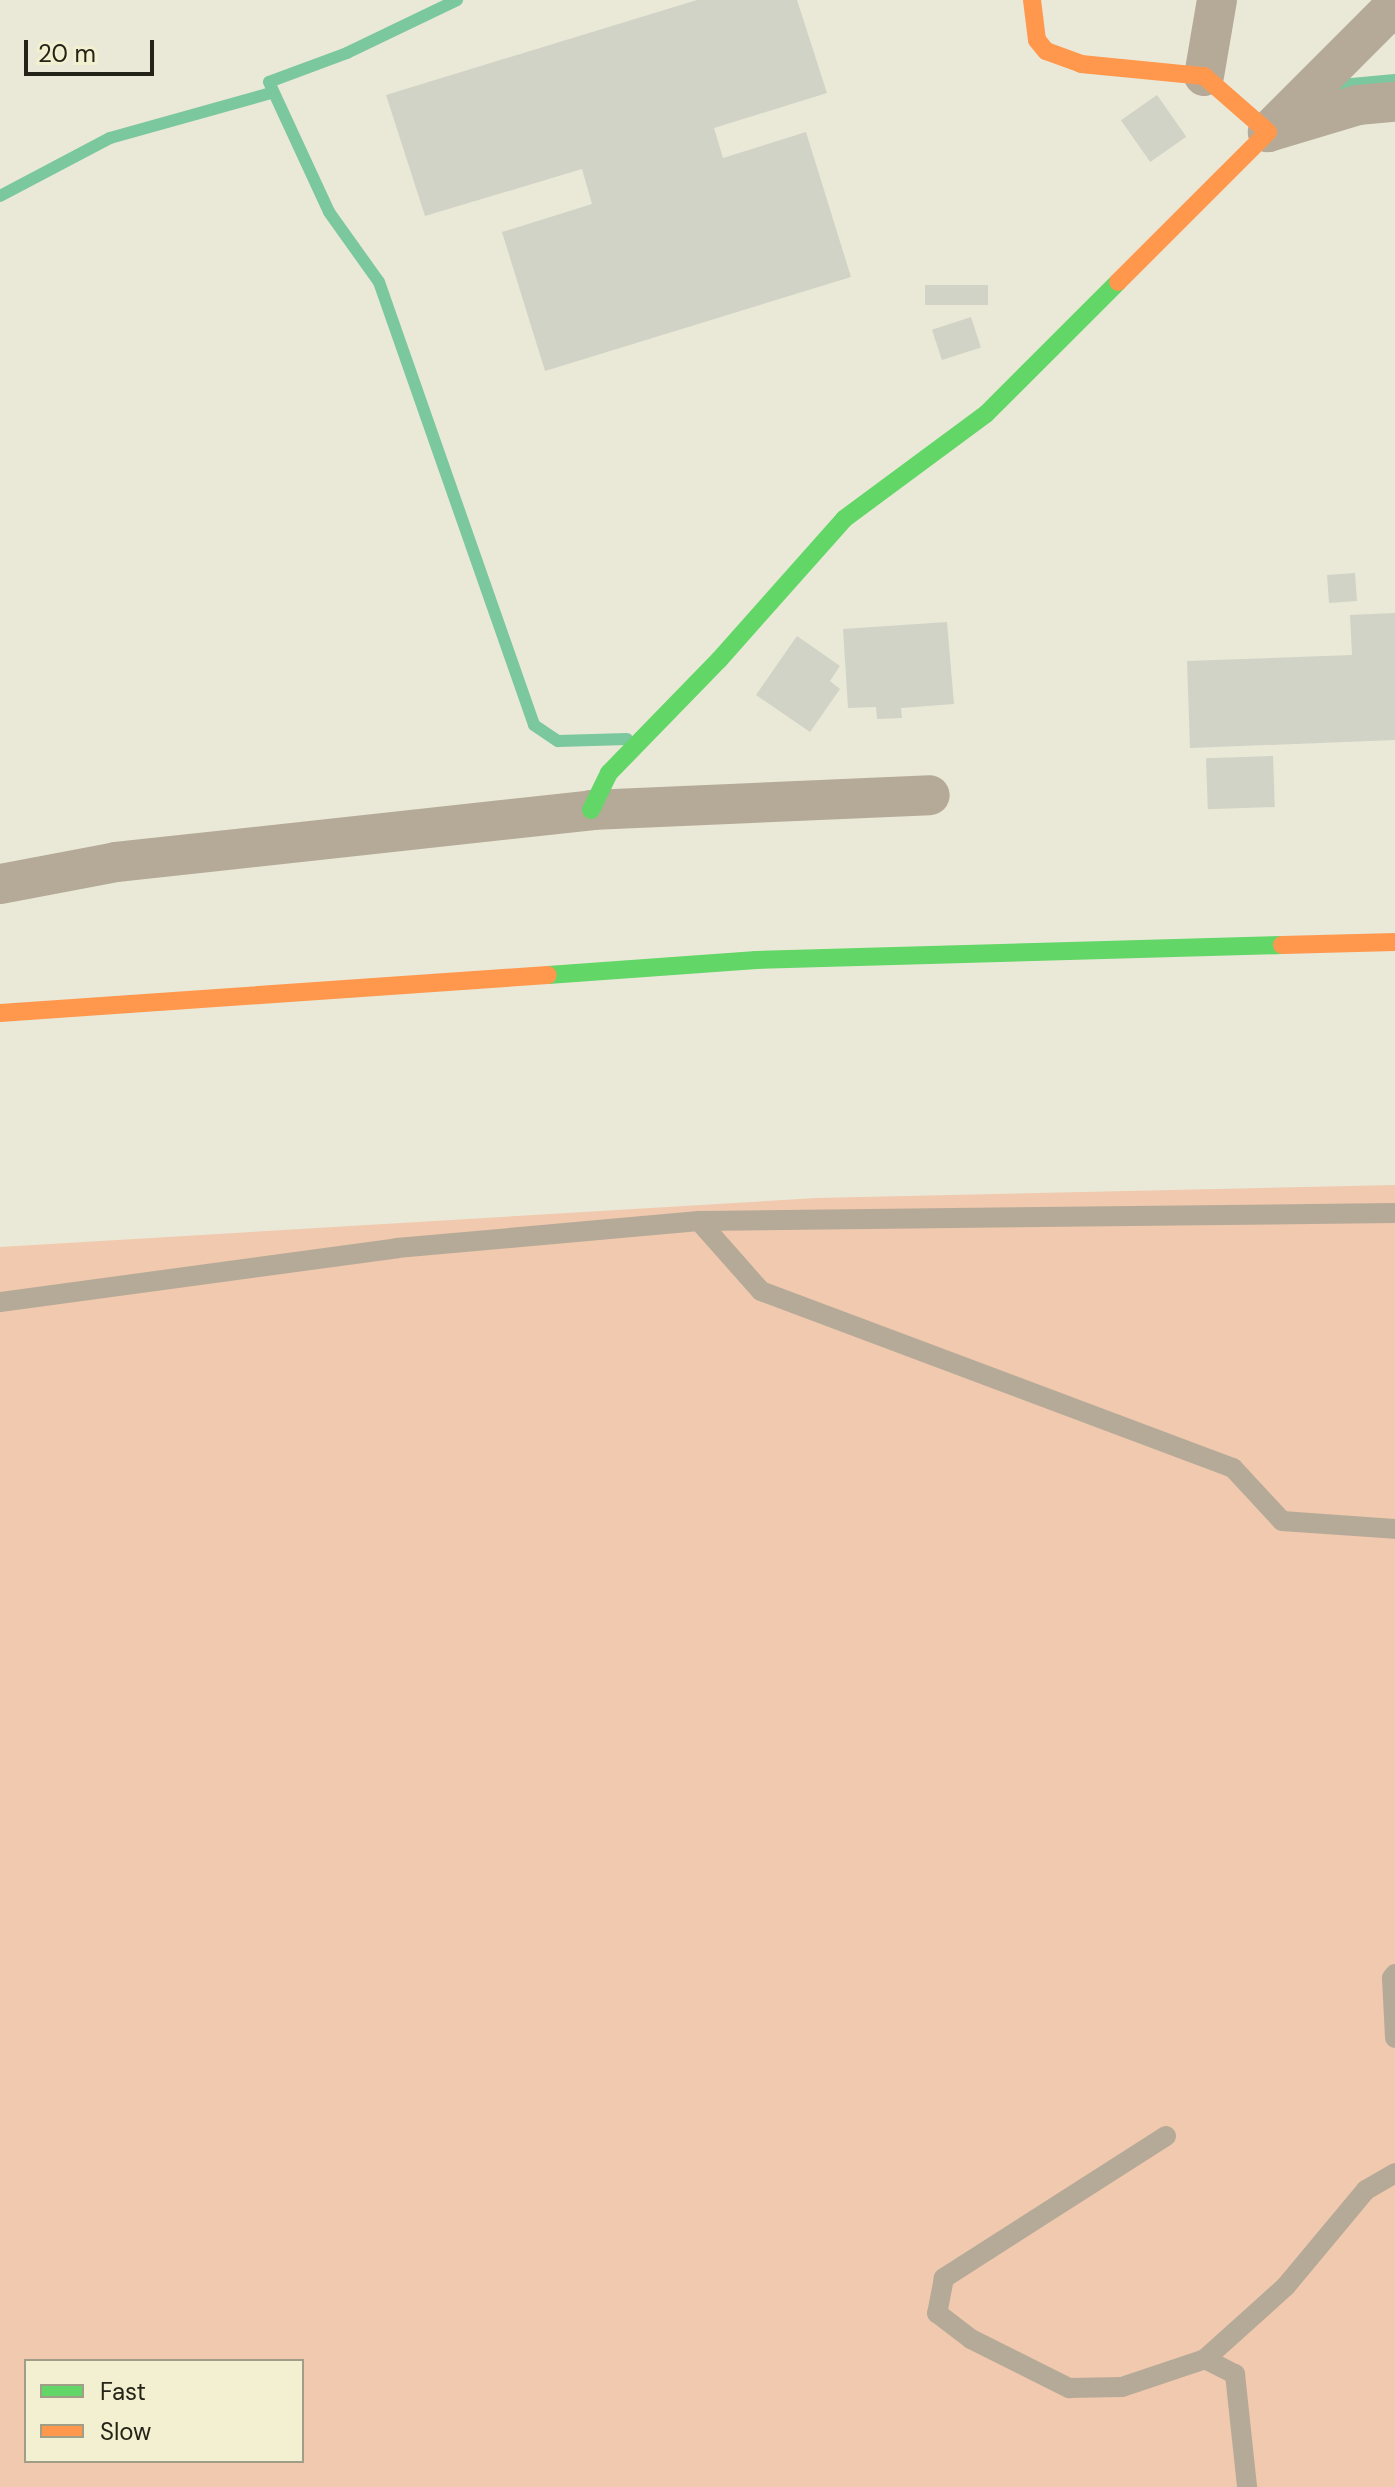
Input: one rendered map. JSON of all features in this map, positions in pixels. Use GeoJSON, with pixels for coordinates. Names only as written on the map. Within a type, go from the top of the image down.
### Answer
{"type":"FeatureCollection","features":[{"type":"Feature","properties":{"kind":"street"},"geometry":{"type":"LineString","coordinates":[[1032,0],[1037,40],[1046,51],[1081,64],[1204,76],[1268,132]]}},
{"type":"Feature","properties":{"kind":"street"},"geometry":{"type":"LineString","coordinates":[[1204,76],[1217,0]]}},
{"type":"Feature","properties":{"kind":"street"},"geometry":{"type":"LineString","coordinates":[[591,810],[609,773],[719,660],[844,519],[986,414],[1395,5]]}},
{"type":"Feature","properties":{"kind":"street"},"geometry":{"type":"LineString","coordinates":[[1268,132],[1358,105],[1395,102]]}},
{"type":"Feature","properties":{"kind":"street"},"geometry":{"type":"LineString","coordinates":[[0,884],[116,862],[591,810],[930,795]]}},
{"type":"Feature","properties":{"kind":"street"},"geometry":{"type":"LineString","coordinates":[[0,1013],[756,960],[1395,942]]}},
{"type":"Feature","properties":{"kind":"lane"},"geometry":{"type":"LineString","coordinates":[[0,1302],[397,1248],[699,1221],[1395,1213]]}},
{"type":"Feature","properties":{"kind":"lane"},"geometry":{"type":"LineString","coordinates":[[699,1221],[761,1291],[1233,1468],[1282,1521],[1395,1529]]}},
{"type":"Feature","properties":{"kind":"lane"},"geometry":{"type":"LineString","coordinates":[[1395,1974],[1392,1978],[1395,2038]]}},
{"type":"Feature","properties":{"kind":"lane"},"geometry":{"type":"LineString","coordinates":[[1166,2136],[944,2278],[937,2313],[971,2339],[1069,2388],[1122,2387],[1205,2359],[1286,2286],[1366,2190],[1395,2173]]}},
{"type":"Feature","properties":{"kind":"lane"},"geometry":{"type":"LineString","coordinates":[[1205,2359],[1235,2374],[1247,2487]]}},
{"type":"Feature","properties":{"kind":"shaded area"},"geometry":{"type":"Polygon","coordinates":[[[1395,1185],[1395,2487],[0,2487],[0,1247],[817,1198],[1395,1185]]]}},
{"type":"Feature","properties":{"kind":"building"},"geometry":{"type":"Polygon","coordinates":[[[697,0],[797,0],[827,93],[714,128],[723,158],[806,132],[851,277],[545,371],[502,232],[592,204],[582,169],[425,216],[386,95],[697,0]]]}},
{"type":"Feature","properties":{"kind":"building"},"geometry":{"type":"Polygon","coordinates":[[[1157,95],[1186,137],[1150,162],[1121,120],[1157,95]]]}},
{"type":"Feature","properties":{"kind":"building"},"geometry":{"type":"Polygon","coordinates":[[[925,285],[988,285],[988,305],[925,305],[925,285]]]}},
{"type":"Feature","properties":{"kind":"building"},"geometry":{"type":"Polygon","coordinates":[[[971,317],[981,347],[942,360],[932,330],[971,317]]]}},
{"type":"Feature","properties":{"kind":"building"},"geometry":{"type":"Polygon","coordinates":[[[1355,573],[1357,601],[1329,603],[1327,575],[1355,573]]]}},
{"type":"Feature","properties":{"kind":"building"},"geometry":{"type":"Polygon","coordinates":[[[1395,613],[1395,740],[1190,748],[1187,661],[1352,655],[1350,615],[1395,613]]]}},
{"type":"Feature","properties":{"kind":"building"},"geometry":{"type":"Polygon","coordinates":[[[947,622],[954,704],[901,708],[902,718],[877,719],[876,707],[848,708],[843,629],[947,622]]]}},
{"type":"Feature","properties":{"kind":"building"},"geometry":{"type":"Polygon","coordinates":[[[797,636],[840,666],[830,681],[840,689],[810,732],[756,695],[797,636]]]}},
{"type":"Feature","properties":{"kind":"building"},"geometry":{"type":"Polygon","coordinates":[[[1273,756],[1275,807],[1208,809],[1206,758],[1273,756]]]}},
{"type":"Feature","properties":{"kind":"waterway"},"geometry":{"type":"LineString","coordinates":[[457,0],[347,53],[269,82],[329,212],[379,282],[534,725],[558,741],[627,739]]}},
{"type":"Feature","properties":{"kind":"waterway"},"geometry":{"type":"LineString","coordinates":[[1330,86],[1395,80]]}},
{"type":"Feature","properties":{"kind":"waterway"},"geometry":{"type":"LineString","coordinates":[[0,196],[110,138],[271,93]]}},
{"type":"Feature","properties":{"kind":"traffic: fast"},"geometry":{"type":"LineString","coordinates":[[591,810],[609,773],[719,660],[844,519],[986,414],[1118,282]]}},
{"type":"Feature","properties":{"kind":"traffic: fast"},"geometry":{"type":"LineString","coordinates":[[548,975],[756,960],[1282,945]]}},
{"type":"Feature","properties":{"kind":"traffic: slow"},"geometry":{"type":"LineString","coordinates":[[1032,0],[1037,40],[1046,51],[1081,64],[1204,76],[1268,132],[1118,282]]}},
{"type":"Feature","properties":{"kind":"traffic: slow"},"geometry":{"type":"LineString","coordinates":[[1282,945],[1395,942]]}},
{"type":"Feature","properties":{"kind":"traffic: slow"},"geometry":{"type":"LineString","coordinates":[[0,1013],[548,975]]}}]}
